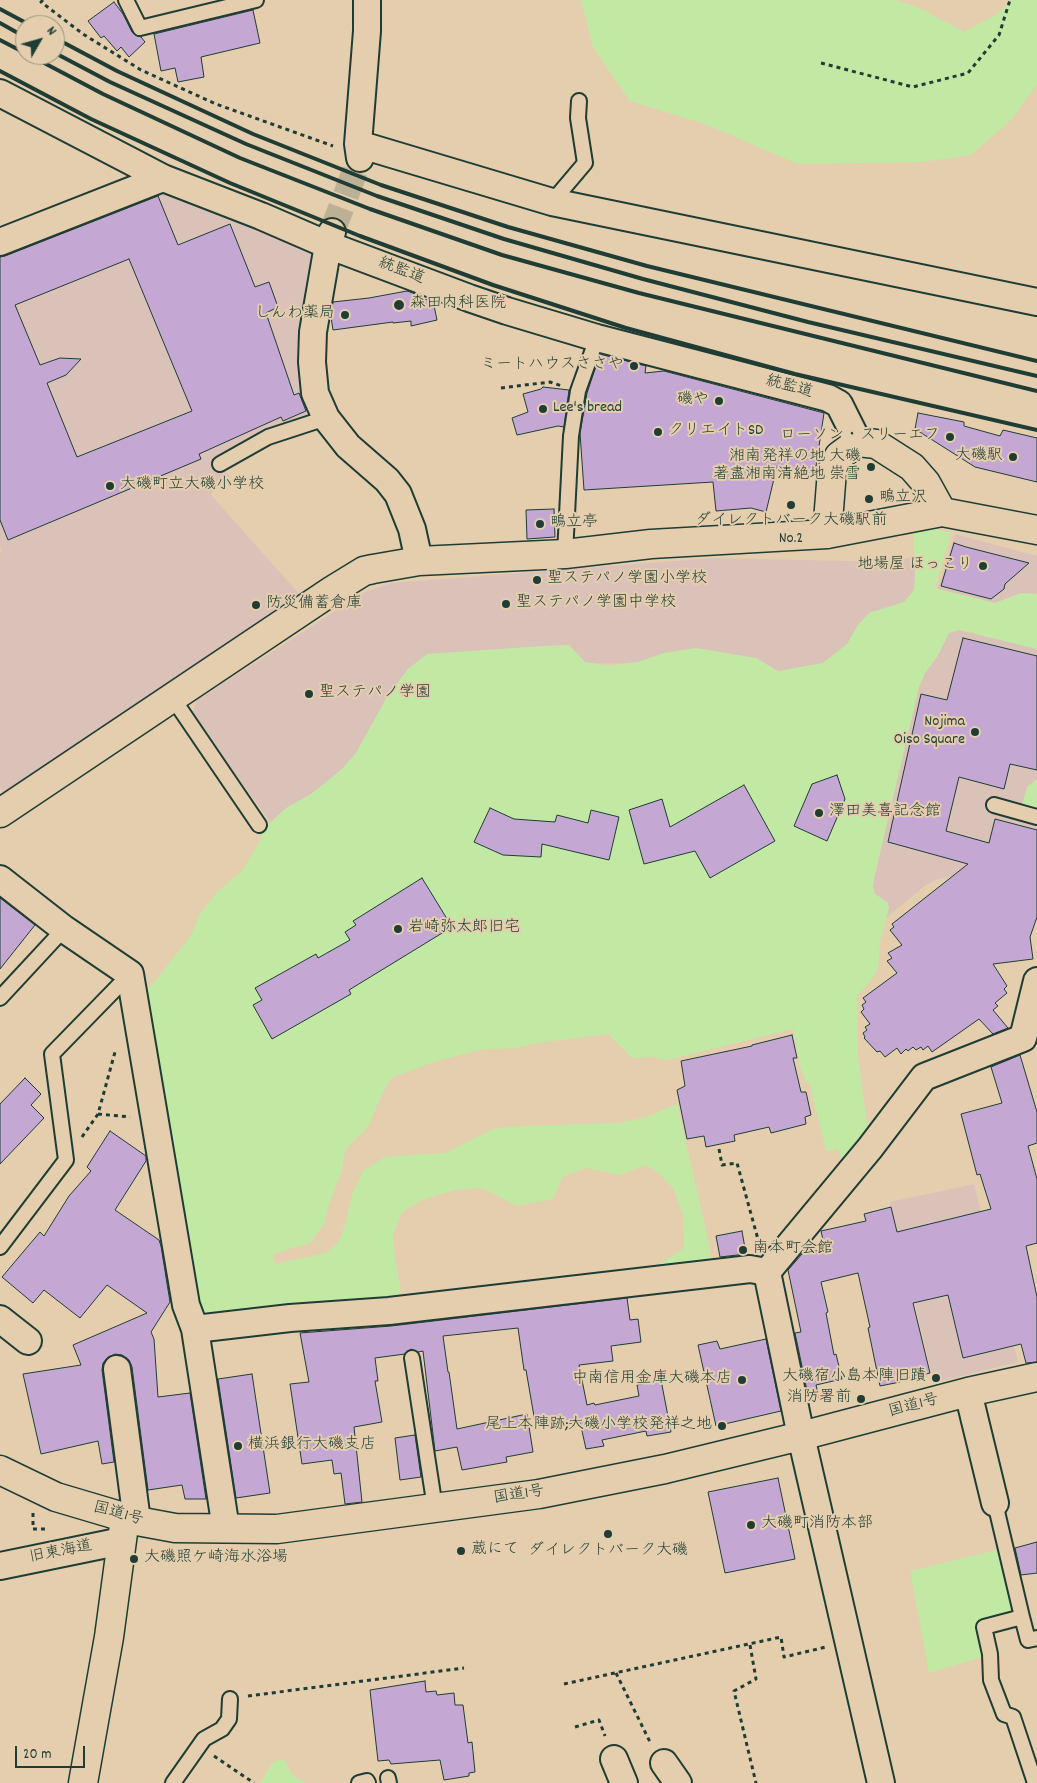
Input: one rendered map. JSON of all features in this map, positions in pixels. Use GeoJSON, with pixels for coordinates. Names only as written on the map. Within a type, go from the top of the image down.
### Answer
{"type":"FeatureCollection","features":[{"type":"Feature","properties":{"kind":"main road"},"geometry":{"type":"LineString","coordinates":[[828,534],[832,471],[839,456],[858,442],[876,444],[912,467],[926,483],[942,512]]}},
{"type":"Feature","properties":{"kind":"main road"},"geometry":{"type":"LineString","coordinates":[[0,813],[364,571],[419,561],[565,554],[651,544],[828,534],[942,512],[1037,530]]}},
{"type":"Feature","properties":{"kind":"main road","name":"国道1号"},"geometry":{"type":"LineString","coordinates":[[0,1470],[56,1497],[128,1526],[277,1529],[539,1494],[656,1471],[801,1436],[968,1392],[1037,1377]]}},
{"type":"Feature","properties":{"kind":"main road"},"geometry":{"type":"LineString","coordinates":[[83,1783],[128,1526]]}},
{"type":"Feature","properties":{"kind":"street"},"geometry":{"type":"LineString","coordinates":[[367,0],[368,31],[359,151],[552,202],[1037,302]]}},
{"type":"Feature","properties":{"kind":"street","name":"統監道"},"geometry":{"type":"LineString","coordinates":[[0,93],[163,178],[261,216],[330,239],[507,311],[597,338],[828,398],[839,404],[858,442]]}},
{"type":"Feature","properties":{"kind":"street"},"geometry":{"type":"LineString","coordinates":[[0,242],[163,178]]}},
{"type":"Feature","properties":{"kind":"street"},"geometry":{"type":"LineString","coordinates":[[330,239],[313,332],[312,362],[315,393],[326,418],[348,446],[387,480],[398,494],[412,529],[419,561]]}},
{"type":"Feature","properties":{"kind":"street"},"geometry":{"type":"LineString","coordinates":[[0,879],[64,929],[130,974],[186,1305],[194,1329],[226,1529]]}},
{"type":"Feature","properties":{"kind":"street"},"geometry":{"type":"LineString","coordinates":[[767,1272],[870,1148],[924,1077],[1024,1038],[1037,981]]}},
{"type":"Feature","properties":{"kind":"street"},"geometry":{"type":"LineString","coordinates":[[194,1329],[290,1318],[396,1310],[750,1269],[767,1272]]}},
{"type":"Feature","properties":{"kind":"street"},"geometry":{"type":"LineString","coordinates":[[767,1272],[801,1436],[881,1783]]}},
{"type":"Feature","properties":{"kind":"street"},"geometry":{"type":"LineString","coordinates":[[0,1319],[28,1341]]}},
{"type":"Feature","properties":{"kind":"street"},"geometry":{"type":"LineString","coordinates":[[117,1369],[128,1526]]}},
{"type":"Feature","properties":{"kind":"street"},"geometry":{"type":"LineString","coordinates":[[968,1392],[995,1503]]}},
{"type":"Feature","properties":{"kind":"street","name":"旧東海道"},"geometry":{"type":"LineString","coordinates":[[0,1566],[128,1526]]}},
{"type":"Feature","properties":{"kind":"street"},"geometry":{"type":"LineString","coordinates":[[614,1759],[624,1783]]}},
{"type":"Feature","properties":{"kind":"lane"},"geometry":{"type":"LineString","coordinates":[[126,0],[140,28],[256,0]]}},
{"type":"Feature","properties":{"kind":"lane"},"geometry":{"type":"LineString","coordinates":[[552,202],[585,163],[578,118],[579,101]]}},
{"type":"Feature","properties":{"kind":"lane"},"geometry":{"type":"LineString","coordinates":[[565,554],[571,436],[578,390],[597,338]]}},
{"type":"Feature","properties":{"kind":"lane"},"geometry":{"type":"LineString","coordinates":[[220,464],[268,437],[326,418]]}},
{"type":"Feature","properties":{"kind":"lane"},"geometry":{"type":"LineString","coordinates":[[172,697],[259,825]]}},
{"type":"Feature","properties":{"kind":"lane"},"geometry":{"type":"LineString","coordinates":[[994,805],[1037,817]]}},
{"type":"Feature","properties":{"kind":"lane"},"geometry":{"type":"LineString","coordinates":[[0,998],[64,929]]}},
{"type":"Feature","properties":{"kind":"lane"},"geometry":{"type":"LineString","coordinates":[[0,1247],[66,1160],[52,1054],[130,974]]}},
{"type":"Feature","properties":{"kind":"lane"},"geometry":{"type":"LineString","coordinates":[[412,1358],[435,1508]]}},
{"type":"Feature","properties":{"kind":"lane"},"geometry":{"type":"LineString","coordinates":[[995,1503],[1028,1640],[1037,1638]]}},
{"type":"Feature","properties":{"kind":"lane"},"geometry":{"type":"LineString","coordinates":[[1022,1618],[984,1627],[990,1654],[990,1680],[1004,1714],[1013,1717],[1035,1783]]}},
{"type":"Feature","properties":{"kind":"lane"},"geometry":{"type":"LineString","coordinates":[[173,1783],[204,1739],[222,1729],[229,1718],[230,1699]]}},
{"type":"Feature","properties":{"kind":"lane"},"geometry":{"type":"LineString","coordinates":[[359,1783],[367,1781],[368,1783]]}},
{"type":"Feature","properties":{"kind":"path"},"geometry":{"type":"LineString","coordinates":[[43,0],[40,2],[84,34],[149,74],[216,104],[332,146],[348,142],[359,151]]}},
{"type":"Feature","properties":{"kind":"path"},"geometry":{"type":"LineString","coordinates":[[821,63],[913,87],[968,73],[999,35],[1010,0]]}},
{"type":"Feature","properties":{"kind":"path"},"geometry":{"type":"LineString","coordinates":[[501,388],[550,382],[578,390]]}},
{"type":"Feature","properties":{"kind":"path"},"geometry":{"type":"LineString","coordinates":[[115,1052],[98,1114],[130,1117]]}},
{"type":"Feature","properties":{"kind":"path"},"geometry":{"type":"LineString","coordinates":[[719,1149],[722,1165],[737,1163],[767,1272]]}},
{"type":"Feature","properties":{"kind":"path"},"geometry":{"type":"LineString","coordinates":[[34,1512],[32,1515],[33,1528],[51,1529]]}},
{"type":"Feature","properties":{"kind":"path"},"geometry":{"type":"LineString","coordinates":[[564,1684],[781,1637],[784,1657],[848,1642]]}},
{"type":"Feature","properties":{"kind":"path"},"geometry":{"type":"LineString","coordinates":[[750,1645],[756,1679],[734,1691],[756,1783]]}},
{"type":"Feature","properties":{"kind":"path"},"geometry":{"type":"LineString","coordinates":[[230,1699],[464,1668]]}},
{"type":"Feature","properties":{"kind":"path"},"geometry":{"type":"LineString","coordinates":[[616,1673],[648,1738],[671,1773]]}},
{"type":"Feature","properties":{"kind":"path"},"geometry":{"type":"LineString","coordinates":[[575,1727],[599,1720],[614,1759]]}},
{"type":"Feature","properties":{"kind":"path"},"geometry":{"type":"LineString","coordinates":[[199,1746],[254,1783]]}},
{"type":"Feature","properties":{"kind":"shaded area","name":"大磯町立大磯小学校"},"geometry":{"type":"Polygon","coordinates":[[[163,178],[328,245],[313,331],[326,418],[220,464],[230,477],[210,494],[310,606],[11,806],[0,787],[0,553],[2,551],[0,547],[0,242],[163,178]]]}},
{"type":"Feature","properties":{"kind":"shaded area","name":"Nojima Oiso Square"},"geometry":{"type":"Polygon","coordinates":[[[955,534],[1037,556],[1037,880],[968,872],[936,880],[926,885],[886,918],[889,907],[887,902],[875,894],[873,887],[876,865],[919,687],[938,588],[955,534]]]}},
{"type":"Feature","properties":{"kind":"shaded area","name":"聖ステパノ学園"},"geometry":{"type":"Polygon","coordinates":[[[920,554],[921,618],[830,687],[689,663],[437,664],[347,778],[275,829],[192,714],[197,700],[365,592],[391,583],[713,558],[895,562],[920,554]]]}},
{"type":"Feature","properties":{"kind":"shaded area"},"geometry":{"type":"Polygon","coordinates":[[[974,1184],[1018,1362],[934,1383],[890,1202],[974,1184]]]}},
{"type":"Feature","properties":{"kind":"green space"},"geometry":{"type":"Polygon","coordinates":[[[581,0],[895,0],[917,7],[964,32],[997,14],[1011,0],[1037,0],[1037,84],[1011,120],[971,155],[922,162],[798,164],[705,124],[630,101],[593,47],[581,0]]]}},
{"type":"Feature","properties":{"kind":"green space"},"geometry":{"type":"Polygon","coordinates":[[[933,528],[951,533],[935,588],[995,603],[1021,593],[1037,594],[1037,649],[959,630],[949,633],[937,657],[925,673],[919,687],[874,879],[873,887],[875,894],[887,902],[889,907],[880,942],[878,969],[857,996],[858,1056],[870,1148],[847,1176],[838,1148],[831,1151],[826,1150],[809,1082],[806,1083],[801,1069],[793,1029],[667,1060],[654,1057],[632,1058],[608,1034],[514,1048],[479,1050],[434,1062],[391,1078],[368,1127],[345,1150],[342,1170],[324,1224],[310,1243],[273,1254],[275,1264],[326,1253],[338,1243],[345,1225],[353,1192],[363,1171],[385,1157],[445,1153],[493,1129],[520,1126],[618,1123],[647,1117],[677,1104],[707,1234],[714,1274],[657,1280],[657,1266],[684,1248],[683,1216],[673,1188],[658,1172],[646,1165],[620,1175],[587,1168],[563,1176],[553,1199],[517,1206],[482,1188],[455,1190],[422,1200],[402,1212],[393,1234],[401,1291],[389,1311],[195,1329],[135,1001],[157,979],[191,935],[199,915],[218,891],[241,872],[262,838],[262,830],[286,808],[311,794],[341,770],[356,753],[388,695],[408,669],[427,654],[569,645],[585,662],[609,666],[638,662],[664,653],[696,648],[756,658],[778,671],[823,663],[847,644],[858,625],[869,613],[904,602],[914,590],[913,530],[933,528]]]}},
{"type":"Feature","properties":{"kind":"green space"},"geometry":{"type":"Polygon","coordinates":[[[1037,779],[1037,817],[1020,812],[1027,787],[1037,779]]]}},
{"type":"Feature","properties":{"kind":"green space"},"geometry":{"type":"Polygon","coordinates":[[[1000,1549],[1017,1614],[979,1624],[986,1656],[929,1673],[910,1571],[1000,1549]]]}},
{"type":"Feature","properties":{"kind":"green space"},"geometry":{"type":"Polygon","coordinates":[[[284,1759],[293,1776],[306,1783],[260,1783],[273,1762],[284,1759]]]}},
{"type":"Feature","properties":{"kind":"building"},"geometry":{"type":"Polygon","coordinates":[[[114,2],[123,14],[132,32],[141,37],[145,42],[129,57],[121,47],[117,51],[104,36],[101,38],[88,21],[114,2]]]}},
{"type":"Feature","properties":{"kind":"building"},"geometry":{"type":"Polygon","coordinates":[[[253,10],[260,43],[201,57],[204,77],[178,82],[175,68],[161,71],[154,34],[253,10]]]}},
{"type":"Feature","properties":{"kind":"building"},"geometry":{"type":"Polygon","coordinates":[[[158,196],[178,245],[230,224],[255,287],[269,282],[278,307],[266,313],[294,395],[299,393],[306,411],[283,421],[281,417],[199,454],[201,459],[8,540],[0,520],[0,257],[158,196]],[[129,259],[15,305],[40,365],[60,358],[81,359],[66,375],[47,383],[77,457],[192,411],[129,259]]]}},
{"type":"Feature","properties":{"kind":"building","name":"森田内科医院"},"geometry":{"type":"Polygon","coordinates":[[[407,291],[433,301],[437,320],[411,326],[411,321],[333,330],[331,317],[333,302],[407,291]]]}},
{"type":"Feature","properties":{"kind":"building"},"geometry":{"type":"Polygon","coordinates":[[[600,354],[646,366],[645,373],[664,371],[824,413],[815,473],[777,466],[766,512],[751,508],[716,511],[713,482],[584,490],[580,433],[587,393],[600,354]]]}},
{"type":"Feature","properties":{"kind":"building","name":"Lee's bread"},"geometry":{"type":"Polygon","coordinates":[[[543,387],[569,390],[564,427],[558,426],[517,435],[512,418],[528,412],[523,394],[543,387]]]}},
{"type":"Feature","properties":{"kind":"building"},"geometry":{"type":"Polygon","coordinates":[[[918,413],[964,422],[964,426],[1000,436],[1003,430],[1037,438],[1037,482],[975,467],[915,429],[918,413]]]}},
{"type":"Feature","properties":{"kind":"building","name":"鴫立亭"},"geometry":{"type":"Polygon","coordinates":[[[554,509],[555,537],[527,539],[526,510],[554,509]]]}},
{"type":"Feature","properties":{"kind":"building"},"geometry":{"type":"Polygon","coordinates":[[[954,543],[1029,563],[1005,584],[1004,589],[991,599],[941,586],[954,543]]]}},
{"type":"Feature","properties":{"kind":"building"},"geometry":{"type":"Polygon","coordinates":[[[963,638],[1037,656],[1037,770],[1010,764],[1004,789],[959,777],[946,831],[989,843],[995,819],[1037,830],[1037,917],[1030,937],[1033,959],[993,964],[1007,986],[1004,989],[1007,993],[995,1003],[998,1006],[993,1010],[1008,1028],[993,1034],[979,1019],[932,1052],[928,1046],[923,1050],[921,1047],[916,1050],[913,1047],[908,1051],[906,1049],[901,1054],[897,1048],[885,1057],[880,1051],[877,1052],[864,1038],[863,1033],[867,1030],[865,1027],[870,1024],[861,1012],[864,1009],[862,1005],[866,1002],[863,998],[897,973],[887,961],[892,958],[888,953],[902,945],[890,930],[894,927],[892,924],[968,864],[888,842],[921,694],[947,700],[963,638]]]}},
{"type":"Feature","properties":{"kind":"building","name":"澤田美喜記念館"},"geometry":{"type":"Polygon","coordinates":[[[837,775],[845,799],[827,841],[794,826],[812,784],[837,775]]]}},
{"type":"Feature","properties":{"kind":"building"},"geometry":{"type":"Polygon","coordinates":[[[744,785],[775,841],[710,878],[695,851],[644,864],[629,810],[662,799],[670,827],[744,785]]]}},
{"type":"Feature","properties":{"kind":"building"},"geometry":{"type":"Polygon","coordinates":[[[490,808],[514,819],[555,822],[557,815],[588,823],[591,810],[619,817],[609,860],[542,844],[541,857],[503,855],[474,842],[490,808]]]}},
{"type":"Feature","properties":{"kind":"building"},"geometry":{"type":"Polygon","coordinates":[[[422,878],[452,927],[349,990],[351,994],[272,1039],[253,1005],[262,1000],[255,988],[316,954],[318,958],[350,940],[345,932],[356,925],[353,921],[422,878]]]}},
{"type":"Feature","properties":{"kind":"building"},"geometry":{"type":"Polygon","coordinates":[[[0,898],[35,925],[0,969],[0,898]]]}},
{"type":"Feature","properties":{"kind":"building"},"geometry":{"type":"Polygon","coordinates":[[[792,1035],[797,1058],[793,1058],[801,1092],[806,1092],[811,1115],[805,1117],[806,1124],[771,1133],[769,1127],[734,1135],[735,1141],[706,1147],[704,1136],[687,1139],[677,1090],[685,1086],[681,1061],[752,1046],[792,1035]]]}},
{"type":"Feature","properties":{"kind":"building"},"geometry":{"type":"Polygon","coordinates":[[[1020,1055],[1037,1112],[1037,1143],[1028,1146],[1037,1179],[1037,1243],[1026,1246],[1037,1297],[1037,1362],[1026,1363],[1021,1344],[963,1358],[948,1295],[913,1303],[930,1373],[880,1386],[858,1273],[821,1282],[828,1312],[826,1313],[834,1355],[836,1354],[842,1379],[816,1385],[819,1398],[809,1400],[795,1333],[801,1332],[788,1270],[802,1254],[825,1249],[821,1231],[866,1221],[864,1214],[891,1207],[897,1232],[991,1209],[980,1174],[977,1175],[961,1114],[1002,1103],[991,1067],[1020,1055]]]}},
{"type":"Feature","properties":{"kind":"building"},"geometry":{"type":"Polygon","coordinates":[[[25,1078],[41,1094],[31,1105],[44,1118],[0,1164],[0,1104],[25,1078]]]}},
{"type":"Feature","properties":{"kind":"building"},"geometry":{"type":"Polygon","coordinates":[[[110,1131],[146,1156],[146,1161],[115,1210],[159,1240],[161,1246],[170,1302],[151,1332],[154,1339],[158,1397],[190,1393],[206,1499],[185,1499],[182,1485],[148,1490],[132,1367],[129,1360],[122,1355],[115,1354],[108,1357],[103,1363],[102,1370],[114,1462],[102,1464],[98,1441],[41,1454],[23,1374],[81,1365],[73,1345],[147,1313],[107,1285],[80,1318],[44,1290],[33,1303],[2,1277],[40,1232],[44,1236],[69,1196],[91,1171],[87,1167],[110,1131]]]}},
{"type":"Feature","properties":{"kind":"building"},"geometry":{"type":"Polygon","coordinates":[[[742,1231],[746,1254],[720,1257],[716,1236],[742,1231]]]}},
{"type":"Feature","properties":{"kind":"building"},"geometry":{"type":"Polygon","coordinates":[[[627,1298],[630,1320],[638,1319],[641,1342],[611,1346],[613,1361],[579,1365],[587,1405],[639,1396],[637,1385],[661,1380],[671,1432],[647,1436],[646,1431],[602,1440],[604,1446],[586,1449],[580,1422],[536,1428],[526,1370],[524,1370],[518,1328],[443,1336],[457,1429],[527,1414],[533,1452],[506,1457],[507,1462],[462,1470],[457,1447],[435,1451],[423,1351],[418,1352],[411,1349],[405,1354],[375,1358],[378,1381],[375,1381],[382,1422],[354,1427],[362,1502],[345,1504],[341,1473],[334,1474],[332,1460],[302,1464],[290,1384],[309,1382],[300,1333],[391,1326],[627,1298]]]}},
{"type":"Feature","properties":{"kind":"building","name":"中南信用金庫大磯本店"},"geometry":{"type":"Polygon","coordinates":[[[766,1339],[781,1411],[716,1426],[698,1345],[717,1341],[720,1349],[766,1339]]]}},
{"type":"Feature","properties":{"kind":"building"},"geometry":{"type":"Polygon","coordinates":[[[252,1374],[270,1493],[236,1498],[218,1379],[252,1374]]]}},
{"type":"Feature","properties":{"kind":"building"},"geometry":{"type":"Polygon","coordinates":[[[415,1435],[421,1477],[400,1480],[395,1438],[415,1435]]]}},
{"type":"Feature","properties":{"kind":"building","name":"大磯町消防本部"},"geometry":{"type":"Polygon","coordinates":[[[778,1478],[795,1559],[725,1573],[708,1492],[778,1478]]]}},
{"type":"Feature","properties":{"kind":"building"},"geometry":{"type":"Polygon","coordinates":[[[1037,1542],[1037,1573],[1021,1575],[1015,1548],[1037,1542]]]}},
{"type":"Feature","properties":{"kind":"building"},"geometry":{"type":"Polygon","coordinates":[[[425,1681],[426,1692],[436,1691],[437,1695],[454,1693],[455,1705],[463,1705],[468,1743],[472,1742],[475,1772],[469,1773],[469,1776],[444,1780],[440,1760],[391,1764],[389,1760],[378,1761],[370,1690],[425,1681]]]}},
{"type":"Feature","properties":{"kind":"tunnel"},"geometry":{"type":"LineString","coordinates":[[332,232],[360,158]]}},
{"type":"Feature","properties":{"kind":"railway"},"geometry":{"type":"LineString","coordinates":[[0,9],[15,17]]}},
{"type":"Feature","properties":{"kind":"railway"},"geometry":{"type":"LineString","coordinates":[[0,23],[15,31]]}},
{"type":"Feature","properties":{"kind":"railway"},"geometry":{"type":"LineString","coordinates":[[0,40],[15,48]]}},
{"type":"Feature","properties":{"kind":"railway"},"geometry":{"type":"LineString","coordinates":[[65,43],[117,71],[253,134],[381,185],[508,227],[647,266],[1037,361]]}},
{"type":"Feature","properties":{"kind":"railway"},"geometry":{"type":"LineString","coordinates":[[65,58],[110,82],[246,144],[377,196],[504,239],[643,279],[808,322],[1037,376]]}},
{"type":"Feature","properties":{"kind":"railway"},"geometry":{"type":"LineString","coordinates":[[48,65],[103,94],[240,158],[370,209],[502,255],[639,293],[1037,391]]}},
{"type":"Feature","properties":{"kind":"railway"},"geometry":{"type":"LineString","coordinates":[[0,71],[91,119],[230,183],[360,236],[493,285],[626,328],[795,374],[1037,430]]}},
{"type":"Feature","properties":{"kind":"place","name":"森田内科医院"},"geometry":{"type":"Point","coordinates":[399,305]}},
{"type":"Feature","properties":{"kind":"place","name":"しんわ薬局"},"geometry":{"type":"Point","coordinates":[345,315]}},
{"type":"Feature","properties":{"kind":"place","name":"ミートハウスささや"},"geometry":{"type":"Point","coordinates":[634,366]}},
{"type":"Feature","properties":{"kind":"place","name":"磯や"},"geometry":{"type":"Point","coordinates":[719,401]}},
{"type":"Feature","properties":{"kind":"place","name":"Lee's bread"},"geometry":{"type":"Point","coordinates":[543,409]}},
{"type":"Feature","properties":{"kind":"place","name":"クリエイトSD"},"geometry":{"type":"Point","coordinates":[658,432]}},
{"type":"Feature","properties":{"kind":"place","name":"ローソン・スリーエフ"},"geometry":{"type":"Point","coordinates":[950,437]}},
{"type":"Feature","properties":{"kind":"place","name":"大磯駅"},"geometry":{"type":"Point","coordinates":[1013,457]}},
{"type":"Feature","properties":{"kind":"place","name":"湘南発祥の地 大磯 著盡湘南清絶地 崇雪"},"geometry":{"type":"Point","coordinates":[871,467]}},
{"type":"Feature","properties":{"kind":"place","name":"大磯町立大磯小学校"},"geometry":{"type":"Point","coordinates":[110,486]}},
{"type":"Feature","properties":{"kind":"place","name":"鴫立沢"},"geometry":{"type":"Point","coordinates":[869,499]}},
{"type":"Feature","properties":{"kind":"place","name":"ダイレクトバーク大磯駅前 No.2"},"geometry":{"type":"Point","coordinates":[791,505]}},
{"type":"Feature","properties":{"kind":"place","name":"鴫立亭"},"geometry":{"type":"Point","coordinates":[540,524]}},
{"type":"Feature","properties":{"kind":"place","name":"地場屋 ほっこり"},"geometry":{"type":"Point","coordinates":[983,566]}},
{"type":"Feature","properties":{"kind":"place","name":"聖ステパノ学園小学校"},"geometry":{"type":"Point","coordinates":[537,580]}},
{"type":"Feature","properties":{"kind":"place","name":"聖ステパノ学園中学校"},"geometry":{"type":"Point","coordinates":[506,604]}},
{"type":"Feature","properties":{"kind":"place","name":"防災備蓄倉庫"},"geometry":{"type":"Point","coordinates":[256,605]}},
{"type":"Feature","properties":{"kind":"place","name":"聖ステパノ学園"},"geometry":{"type":"Point","coordinates":[309,694]}},
{"type":"Feature","properties":{"kind":"place","name":"Nojima Oiso Square"},"geometry":{"type":"Point","coordinates":[975,732]}},
{"type":"Feature","properties":{"kind":"place","name":"澤田美喜記念館"},"geometry":{"type":"Point","coordinates":[819,813]}},
{"type":"Feature","properties":{"kind":"place","name":"岩崎弥太郎旧宅"},"geometry":{"type":"Point","coordinates":[398,929]}},
{"type":"Feature","properties":{"kind":"place","name":"南本町会館"},"geometry":{"type":"Point","coordinates":[743,1250]}},
{"type":"Feature","properties":{"kind":"place","name":"大磯宿小島本陣旧蹟"},"geometry":{"type":"Point","coordinates":[936,1378]}},
{"type":"Feature","properties":{"kind":"place","name":"中南信用金庫大磯本店"},"geometry":{"type":"Point","coordinates":[742,1380]}},
{"type":"Feature","properties":{"kind":"place","name":"消防署前"},"geometry":{"type":"Point","coordinates":[861,1399]}},
{"type":"Feature","properties":{"kind":"place","name":"尾上本陣跡;大磯小学校発祥之地"},"geometry":{"type":"Point","coordinates":[722,1426]}},
{"type":"Feature","properties":{"kind":"place","name":"横浜銀行大磯支店"},"geometry":{"type":"Point","coordinates":[238,1446]}},
{"type":"Feature","properties":{"kind":"place","name":"大磯町消防本部"},"geometry":{"type":"Point","coordinates":[751,1525]}},
{"type":"Feature","properties":{"kind":"place","name":"ダイレクトバーク大磯"},"geometry":{"type":"Point","coordinates":[608,1534]}},
{"type":"Feature","properties":{"kind":"place","name":"蔵にて"},"geometry":{"type":"Point","coordinates":[461,1551]}},
{"type":"Feature","properties":{"kind":"place","name":"大磯照ケ崎海水浴場"},"geometry":{"type":"Point","coordinates":[134,1559]}}]}
